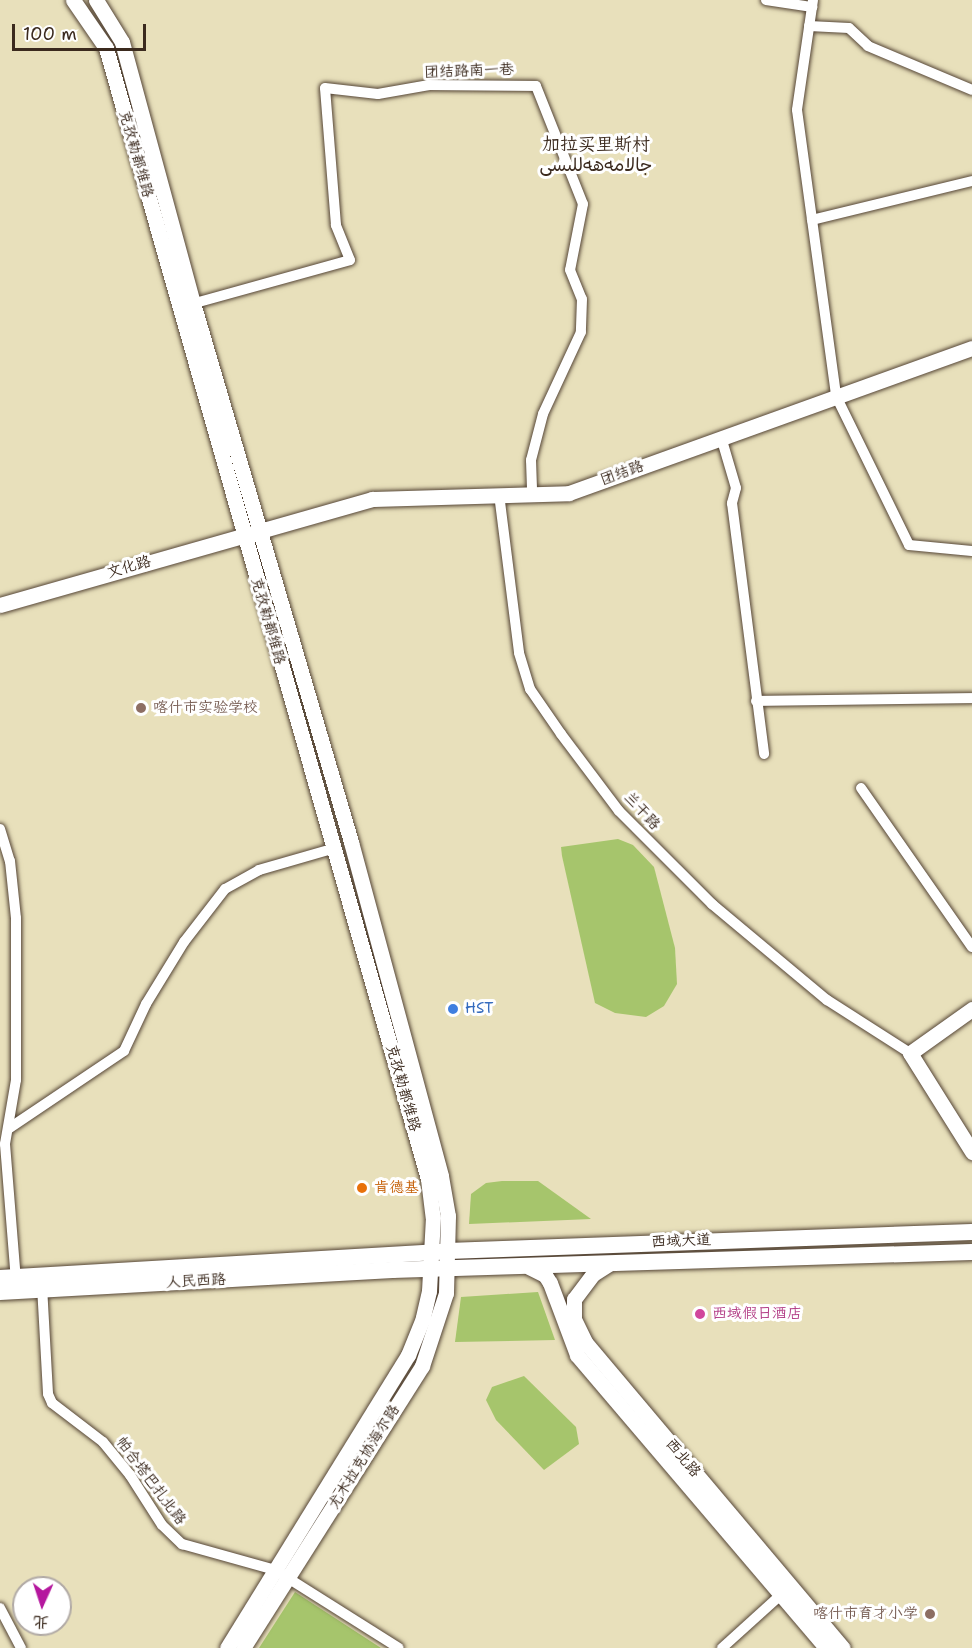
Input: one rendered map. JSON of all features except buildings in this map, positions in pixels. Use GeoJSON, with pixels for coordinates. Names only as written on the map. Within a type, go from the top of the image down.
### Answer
{"type":"FeatureCollection","features":[{"type":"Feature","properties":{"kind":"main road","name":"克孜勒都维路"},"geometry":{"type":"LineString","coordinates":[[73,0],[106,48],[259,529],[351,842],[441,1176],[448,1216],[440,1252]]}},
{"type":"Feature","properties":{"kind":"main road","name":"克孜勒都维路"},"geometry":{"type":"LineString","coordinates":[[96,0],[122,42],[242,534],[335,848],[428,1179],[440,1252]]}},
{"type":"Feature","properties":{"kind":"main road","name":"团结路"},"geometry":{"type":"LineString","coordinates":[[259,529],[372,499],[569,493],[972,348]]}},
{"type":"Feature","properties":{"kind":"main road","name":"文化路"},"geometry":{"type":"LineString","coordinates":[[0,605],[259,529]]}},
{"type":"Feature","properties":{"kind":"main road"},"geometry":{"type":"LineString","coordinates":[[972,1009],[910,1053],[972,1152]]}},
{"type":"Feature","properties":{"kind":"main road","name":"西域大道"},"geometry":{"type":"LineString","coordinates":[[392,1262],[440,1252],[972,1232]]}},
{"type":"Feature","properties":{"kind":"main road","name":"尤木拉克协海尔路"},"geometry":{"type":"LineString","coordinates":[[227,1648],[282,1574],[422,1366],[440,1317],[448,1269],[440,1252]]}},
{"type":"Feature","properties":{"kind":"main road","name":"尤木拉克协海尔路"},"geometry":{"type":"LineString","coordinates":[[243,1648],[282,1574],[408,1355],[423,1318],[430,1270],[440,1252]]}},
{"type":"Feature","properties":{"kind":"main road","name":"西域大道"},"geometry":{"type":"LineString","coordinates":[[392,1262],[430,1270],[972,1252]]}},
{"type":"Feature","properties":{"kind":"main road","name":"人民西路"},"geometry":{"type":"LineString","coordinates":[[8,1285],[392,1262]]}},
{"type":"Feature","properties":{"kind":"main road","name":"西北路"},"geometry":{"type":"LineString","coordinates":[[609,1264],[580,1287],[573,1310],[578,1330],[786,1590],[826,1648]]}},
{"type":"Feature","properties":{"kind":"main road","name":"西北路"},"geometry":{"type":"LineString","coordinates":[[529,1267],[545,1275],[550,1283],[577,1355],[786,1590],[843,1648]]}},
{"type":"Feature","properties":{"kind":"street"},"geometry":{"type":"LineString","coordinates":[[766,0],[812,4],[797,110],[836,396],[909,545],[972,551]]}},
{"type":"Feature","properties":{"kind":"street"},"geometry":{"type":"LineString","coordinates":[[809,26],[849,28],[868,46],[972,90]]}},
{"type":"Feature","properties":{"kind":"street","name":"团结路南一巷"},"geometry":{"type":"LineString","coordinates":[[186,305],[350,260],[336,225],[325,88],[378,94],[429,85],[536,86],[583,204],[570,270],[582,299],[581,332],[543,414],[531,460],[532,494]]}},
{"type":"Feature","properties":{"kind":"street"},"geometry":{"type":"LineString","coordinates":[[812,220],[972,182]]}},
{"type":"Feature","properties":{"kind":"street"},"geometry":{"type":"LineString","coordinates":[[721,437],[736,489],[732,503],[764,754]]}},
{"type":"Feature","properties":{"kind":"street","name":"兰干路"},"geometry":{"type":"LineString","coordinates":[[499,494],[519,652],[530,689],[561,734],[619,811],[712,904],[827,1000],[910,1053]]}},
{"type":"Feature","properties":{"kind":"street"},"geometry":{"type":"LineString","coordinates":[[756,701],[972,698]]}},
{"type":"Feature","properties":{"kind":"street"},"geometry":{"type":"LineString","coordinates":[[861,788],[972,947]]}},
{"type":"Feature","properties":{"kind":"street"},"geometry":{"type":"LineString","coordinates":[[0,829],[10,861],[16,918],[16,1080],[5,1144],[8,1285]]}},
{"type":"Feature","properties":{"kind":"street"},"geometry":{"type":"LineString","coordinates":[[8,1129],[124,1051],[146,1004],[184,942],[225,889],[259,870],[335,848]]}},
{"type":"Feature","properties":{"kind":"street","name":"帕合塔巴扎北路"},"geometry":{"type":"LineString","coordinates":[[41,1283],[48,1394],[52,1403],[103,1442],[130,1475],[162,1525],[182,1544],[282,1574],[399,1648]]}},
{"type":"Feature","properties":{"kind":"street"},"geometry":{"type":"LineString","coordinates":[[722,1648],[786,1590]]}},
{"type":"Feature","properties":{"kind":"street"},"geometry":{"type":"LineString","coordinates":[[0,1608],[21,1648]]}},
{"type":"Feature","properties":{"kind":"green space"},"geometry":{"type":"Polygon","coordinates":[[[618,839],[633,845],[654,867],[675,948],[677,984],[664,1006],[646,1017],[615,1013],[595,1003],[562,856],[561,847],[618,839]]]}},
{"type":"Feature","properties":{"kind":"green space"},"geometry":{"type":"Polygon","coordinates":[[[538,1181],[591,1219],[469,1224],[471,1194],[486,1183],[538,1181]]]}},
{"type":"Feature","properties":{"kind":"green space"},"geometry":{"type":"Polygon","coordinates":[[[538,1292],[555,1340],[455,1342],[461,1297],[538,1292]]]}},
{"type":"Feature","properties":{"kind":"green space"},"geometry":{"type":"Polygon","coordinates":[[[524,1376],[576,1427],[579,1444],[544,1470],[496,1420],[486,1400],[492,1387],[524,1376]]]}},
{"type":"Feature","properties":{"kind":"green space"},"geometry":{"type":"Polygon","coordinates":[[[295,1592],[381,1648],[259,1648],[295,1592]]]}},
{"type":"Feature","properties":{"kind":"place","name":"喀什市实验学校"},"geometry":{"type":"Point","coordinates":[141,708]}},
{"type":"Feature","properties":{"kind":"place","name":"HST"},"geometry":{"type":"Point","coordinates":[453,1009]}},
{"type":"Feature","properties":{"kind":"place","name":"肯德基"},"geometry":{"type":"Point","coordinates":[362,1188]}},
{"type":"Feature","properties":{"kind":"place","name":"西域假日酒店"},"geometry":{"type":"Point","coordinates":[700,1314]}},
{"type":"Feature","properties":{"kind":"place","name":"喀什市育才小学"},"geometry":{"type":"Point","coordinates":[930,1614]}},
{"type":"Feature","properties":{"kind":"district","name":"加拉买里斯村 جالامەھەللىسى"},"geometry":{"type":"Point","coordinates":[596,155]}}]}
